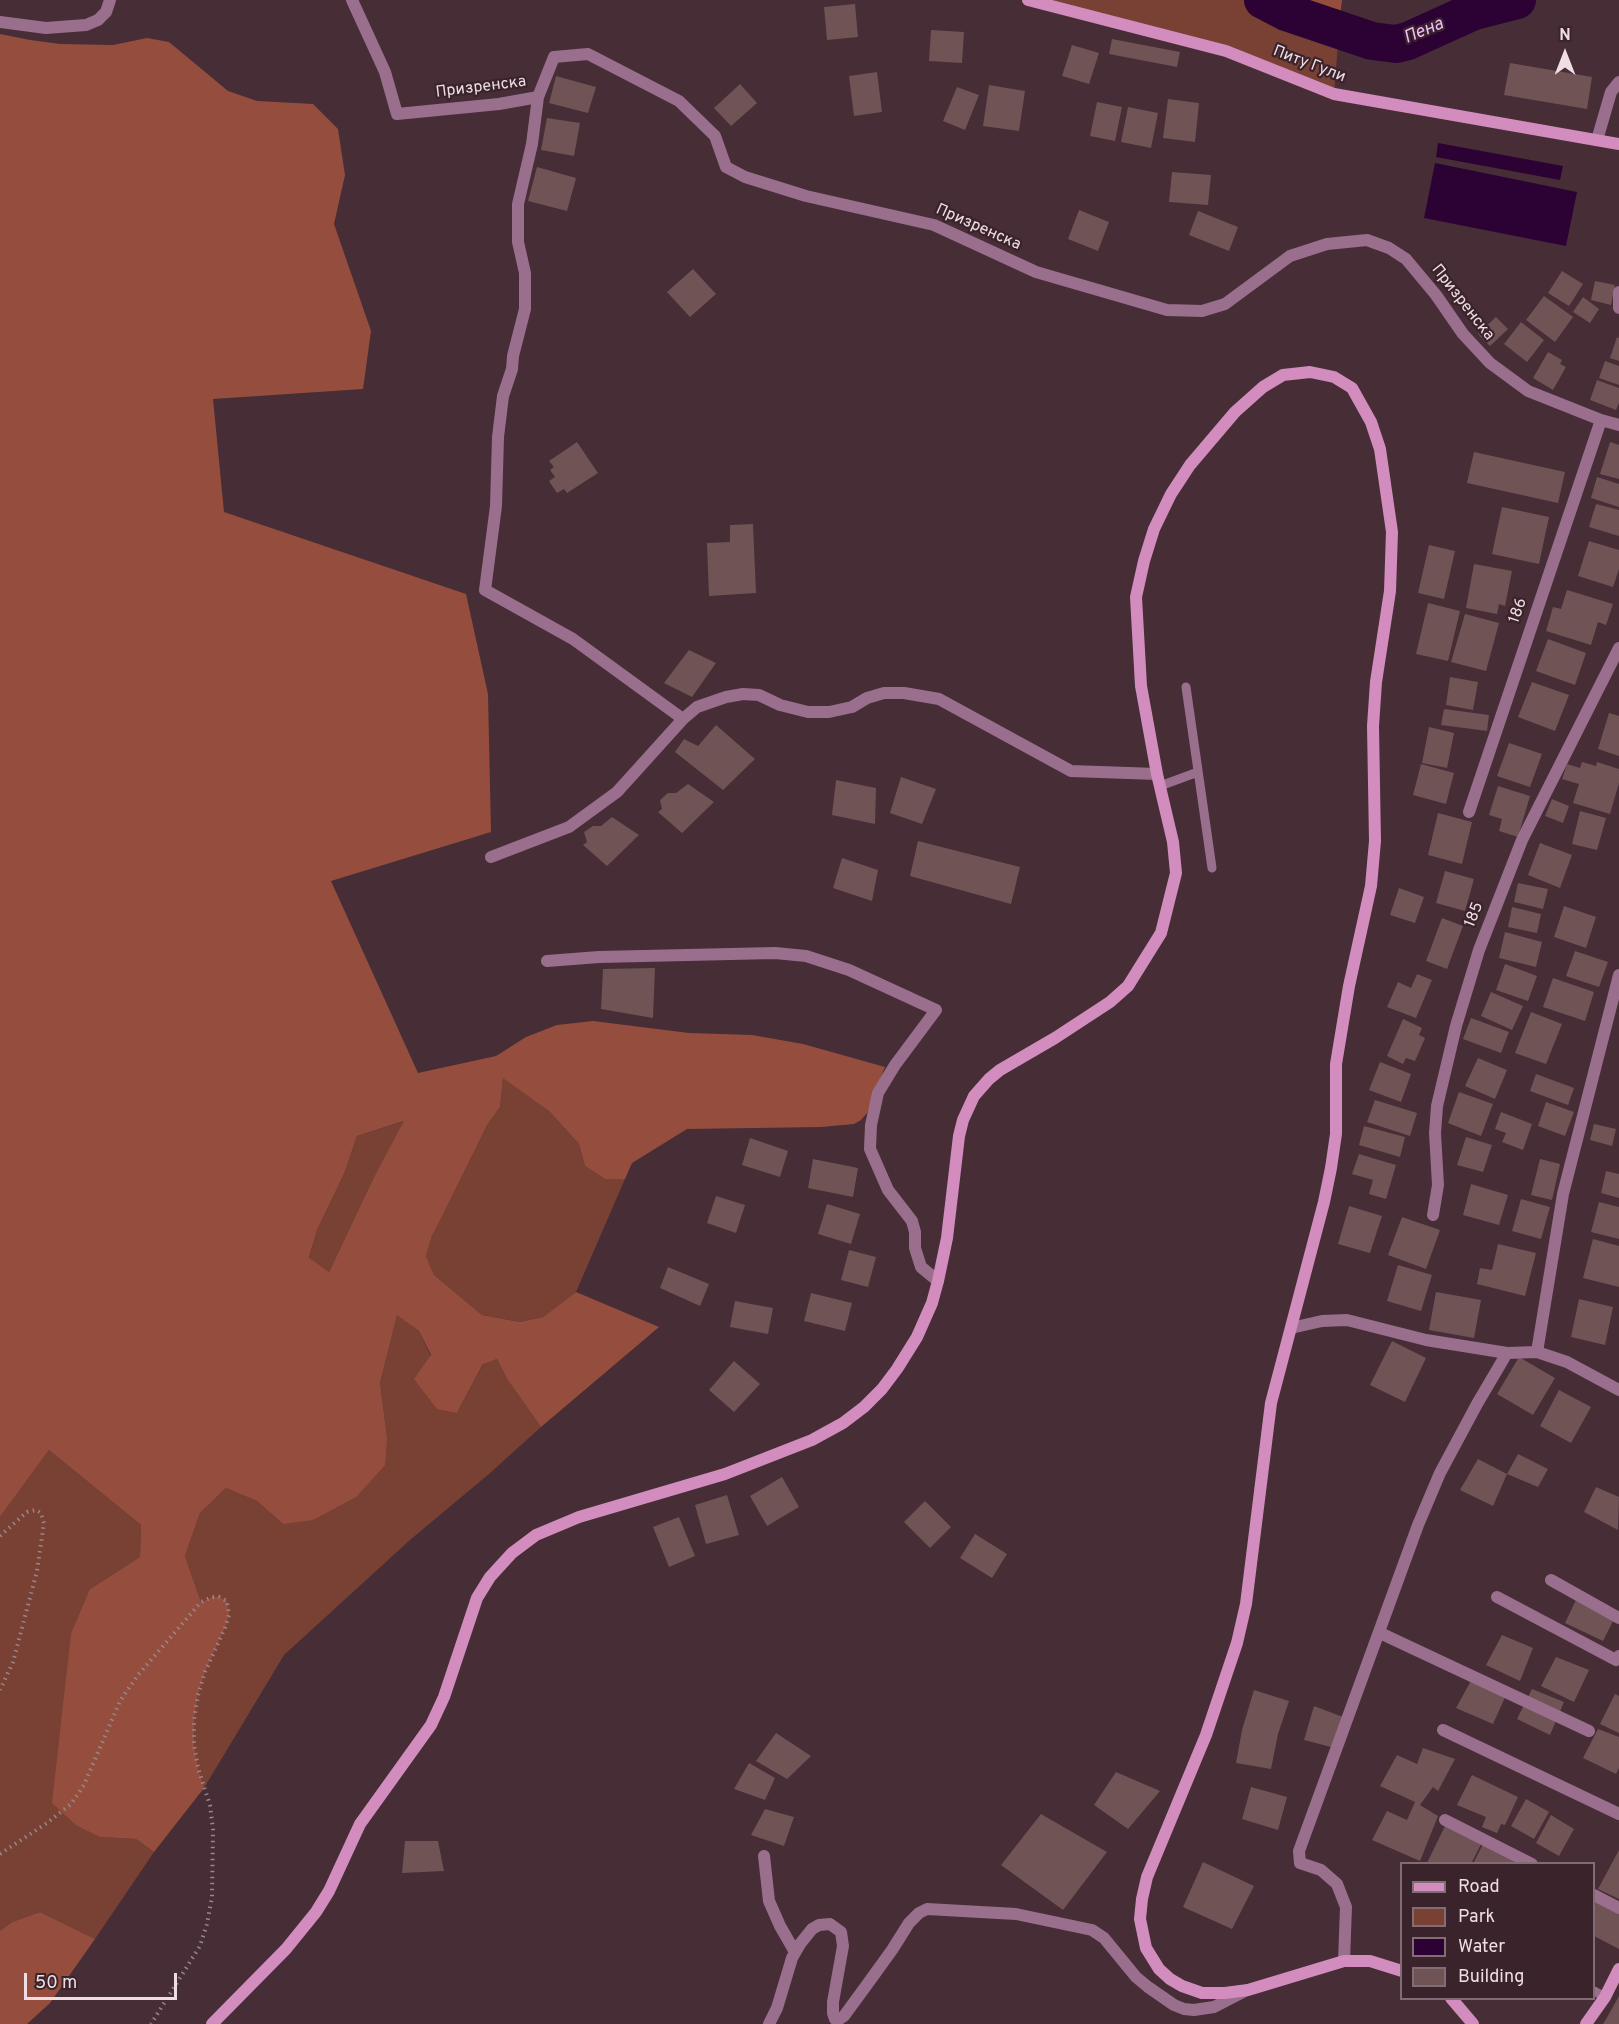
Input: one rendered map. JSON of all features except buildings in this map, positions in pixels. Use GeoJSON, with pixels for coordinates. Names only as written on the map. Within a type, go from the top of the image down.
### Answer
{"type":"FeatureCollection","features":[{"type":"Feature","properties":{"kind":"main road","name":"Питу Гули"},"geometry":{"type":"LineString","coordinates":[[1028,0],[1226,51],[1334,94],[1619,144]]}},
{"type":"Feature","properties":{"kind":"main road"},"geometry":{"type":"LineString","coordinates":[[212,2024],[286,1949],[316,1912],[329,1891],[360,1824],[435,1718],[477,1598],[500,1565],[531,1539],[579,1517],[753,1465],[812,1440],[843,1423],[882,1389],[897,1369],[917,1337],[932,1303],[947,1238],[959,1136],[963,1120],[974,1096],[1000,1070],[1110,1002],[1128,986],[1161,933],[1176,873],[1173,842],[1158,780],[1141,686],[1136,597],[1154,529],[1171,494],[1190,465],[1235,412],[1263,387],[1283,375],[1310,372],[1334,377],[1352,388],[1360,400],[1371,422],[1380,449],[1392,532],[1390,591],[1376,682],[1373,726],[1376,841],[1371,886],[1349,986],[1336,1064],[1336,1134],[1331,1168],[1271,1403],[1246,1604],[1237,1643],[1206,1735],[1150,1867],[1141,1910],[1141,1929],[1146,1948],[1159,1969],[1182,1986],[1202,1993],[1248,1990],[1344,1961],[1370,1961],[1400,1971]]}},
{"type":"Feature","properties":{"kind":"main road"},"geometry":{"type":"LineString","coordinates":[[1586,2024],[1599,1994],[1619,1969]]}},
{"type":"Feature","properties":{"kind":"main road"},"geometry":{"type":"LineString","coordinates":[[1453,2000],[1471,2023]]}},
{"type":"Feature","properties":{"kind":"street"},"geometry":{"type":"LineString","coordinates":[[0,22],[46,28],[86,25],[98,20],[106,12],[111,0]]}},
{"type":"Feature","properties":{"kind":"street","name":"Призренска"},"geometry":{"type":"LineString","coordinates":[[352,0],[385,72],[397,114],[499,104],[538,97],[554,57],[588,54],[679,101],[715,136],[726,167],[745,177],[806,196],[934,225],[1036,272],[1167,310],[1202,311],[1225,304],[1290,256],[1328,244],[1366,240],[1389,248],[1406,259],[1436,294],[1463,334],[1490,363],[1528,391],[1619,425]]}},
{"type":"Feature","properties":{"kind":"street"},"geometry":{"type":"LineString","coordinates":[[1597,140],[1611,92],[1619,82]]}},
{"type":"Feature","properties":{"kind":"street"},"geometry":{"type":"LineString","coordinates":[[538,97],[532,144],[518,204],[518,242],[525,273],[525,309],[512,369],[503,396],[498,436],[496,506],[485,590],[573,639],[683,719]]}},
{"type":"Feature","properties":{"kind":"street"},"geometry":{"type":"LineString","coordinates":[[1619,292],[1619,308]]}},
{"type":"Feature","properties":{"kind":"street","name":"186"},"geometry":{"type":"LineString","coordinates":[[1469,812],[1601,420]]}},
{"type":"Feature","properties":{"kind":"street","name":"185"},"geometry":{"type":"LineString","coordinates":[[1433,1215],[1438,1185],[1435,1132],[1437,1106],[1456,1026],[1479,950],[1522,840],[1617,656],[1619,648]]}},
{"type":"Feature","properties":{"kind":"street"},"geometry":{"type":"LineString","coordinates":[[491,857],[569,827],[617,792],[683,719],[697,707],[742,694],[759,695],[780,705],[808,712],[829,712],[852,706],[884,693],[904,693],[939,699],[1071,771],[1158,780]]}},
{"type":"Feature","properties":{"kind":"street"},"geometry":{"type":"LineString","coordinates":[[546,961],[599,957],[775,953],[806,956],[849,970],[936,1010],[878,1093],[871,1125],[870,1149],[888,1190],[912,1221],[915,1248],[921,1267],[938,1281]]}},
{"type":"Feature","properties":{"kind":"street"},"geometry":{"type":"LineString","coordinates":[[1538,1352],[1563,1194],[1619,975]]}},
{"type":"Feature","properties":{"kind":"street"},"geometry":{"type":"LineString","coordinates":[[1291,1328],[1322,1320],[1347,1320],[1426,1340],[1507,1353],[1538,1352],[1568,1362],[1619,1390]]}},
{"type":"Feature","properties":{"kind":"street"},"geometry":{"type":"LineString","coordinates":[[1344,1961],[1346,1907],[1337,1884],[1321,1870],[1300,1863],[1299,1851],[1418,1525],[1440,1473],[1507,1353]]}},
{"type":"Feature","properties":{"kind":"street"},"geometry":{"type":"LineString","coordinates":[[1551,1580],[1619,1618]]}},
{"type":"Feature","properties":{"kind":"street"},"geometry":{"type":"LineString","coordinates":[[1497,1597],[1616,1660],[1619,1656]]}},
{"type":"Feature","properties":{"kind":"street"},"geometry":{"type":"LineString","coordinates":[[1380,1633],[1589,1731]]}},
{"type":"Feature","properties":{"kind":"street"},"geometry":{"type":"LineString","coordinates":[[1443,1730],[1619,1814]]}},
{"type":"Feature","properties":{"kind":"street"},"geometry":{"type":"LineString","coordinates":[[1444,1820],[1530,1862]]}},
{"type":"Feature","properties":{"kind":"street"},"geometry":{"type":"LineString","coordinates":[[764,1856],[769,1901],[795,1952]]}},
{"type":"Feature","properties":{"kind":"street"},"geometry":{"type":"LineString","coordinates":[[1595,1896],[1619,1908]]}},
{"type":"Feature","properties":{"kind":"street"},"geometry":{"type":"LineString","coordinates":[[769,2024],[777,2008],[787,1970],[795,1952],[808,1933],[819,1925],[830,1924],[840,1930],[843,1946],[833,2002],[833,2013],[837,2022],[873,1977],[909,1923],[927,1909],[1016,1914],[1092,1930],[1104,1938],[1136,1977],[1174,2005],[1184,2009],[1214,2007],[1248,1990]]}},
{"type":"Feature","properties":{"kind":"lane"},"geometry":{"type":"LineString","coordinates":[[1186,687],[1212,868]]}},
{"type":"Feature","properties":{"kind":"lane"},"geometry":{"type":"LineString","coordinates":[[1158,780],[1198,772]]}},
{"type":"Feature","properties":{"kind":"path"},"geometry":{"type":"LineString","coordinates":[[0,1536],[27,1512],[36,1509],[41,1513],[44,1523],[37,1572],[14,1662],[0,1690]]}},
{"type":"Feature","properties":{"kind":"path"},"geometry":{"type":"LineString","coordinates":[[0,1854],[71,1804],[84,1785],[120,1701],[138,1675],[201,1602],[212,1597],[219,1597],[227,1601],[229,1615],[205,1672],[194,1720],[194,1745],[198,1768],[210,1805],[213,1830],[212,1897],[200,1946],[151,2024]]}},
{"type":"Feature","properties":{"kind":"green space"},"geometry":{"type":"Polygon","coordinates":[[[1028,0],[1263,0],[1286,12],[1339,31],[1334,94],[1253,61],[1028,0]]]}},
{"type":"Feature","properties":{"kind":"green space"},"geometry":{"type":"Polygon","coordinates":[[[503,1077],[549,1111],[579,1144],[585,1166],[605,1179],[625,1179],[576,1292],[543,1317],[520,1322],[482,1315],[434,1275],[426,1256],[432,1236],[451,1194],[487,1125],[500,1107],[503,1077]]]}},
{"type":"Feature","properties":{"kind":"green space"},"geometry":{"type":"Polygon","coordinates":[[[405,1121],[373,1179],[329,1272],[309,1259],[317,1230],[344,1174],[357,1136],[405,1121]]]}},
{"type":"Feature","properties":{"kind":"green space"},"geometry":{"type":"Polygon","coordinates":[[[397,1314],[419,1331],[457,1413],[484,1363],[497,1359],[507,1379],[541,1427],[410,1540],[284,1655],[204,1788],[194,1745],[194,1720],[205,1672],[225,1628],[212,1597],[201,1602],[185,1556],[200,1513],[226,1488],[257,1501],[283,1524],[387,1437],[380,1383],[397,1314]]]}},
{"type":"Feature","properties":{"kind":"green space"},"geometry":{"type":"Polygon","coordinates":[[[49,1450],[141,1525],[140,1557],[90,1589],[100,1837],[136,1839],[154,1852],[95,1939],[40,1912],[12,1922],[0,1931],[0,1517],[49,1450]]]}},
{"type":"Feature","properties":{"kind":"shaded area"},"geometry":{"type":"Polygon","coordinates":[[[1300,0],[1342,0],[1340,17],[1300,0]]]}},
{"type":"Feature","properties":{"kind":"shaded area"},"geometry":{"type":"Polygon","coordinates":[[[0,34],[60,44],[113,45],[147,38],[169,42],[228,91],[257,101],[313,104],[338,129],[345,175],[334,224],[371,331],[363,389],[213,399],[224,512],[466,594],[488,694],[491,832],[331,881],[418,1073],[496,1056],[526,1037],[557,1025],[593,1021],[689,1033],[752,1035],[803,1044],[885,1067],[867,1113],[854,1124],[821,1127],[687,1129],[632,1163],[625,1179],[605,1179],[585,1166],[579,1144],[549,1111],[503,1078],[500,1107],[487,1125],[432,1236],[426,1256],[434,1275],[482,1315],[520,1322],[543,1317],[576,1292],[659,1327],[541,1427],[507,1379],[497,1359],[483,1364],[457,1413],[437,1409],[414,1379],[431,1355],[419,1331],[397,1315],[380,1383],[387,1437],[385,1465],[356,1497],[313,1520],[283,1524],[257,1501],[226,1488],[200,1513],[185,1556],[201,1602],[212,1597],[219,1597],[227,1601],[229,1615],[205,1672],[194,1720],[194,1745],[204,1788],[154,1852],[136,1839],[100,1837],[76,1825],[52,1803],[71,1634],[90,1589],[140,1557],[141,1525],[49,1450],[0,1517],[0,34]],[[404,1121],[357,1136],[344,1174],[317,1230],[309,1258],[329,1272],[373,1179],[404,1121]]]}},
{"type":"Feature","properties":{"kind":"shaded area"},"geometry":{"type":"Polygon","coordinates":[[[40,1912],[95,1939],[50,2003],[27,2024],[0,2024],[0,1931],[12,1922],[40,1912]]]}},
{"type":"Feature","properties":{"kind":"water"},"geometry":{"type":"Polygon","coordinates":[[[1438,143],[1563,166],[1560,180],[1436,157],[1438,143]]]}},
{"type":"Feature","properties":{"kind":"water"},"geometry":{"type":"Polygon","coordinates":[[[1435,163],[1577,192],[1566,246],[1424,218],[1435,163]]]}},
{"type":"Feature","properties":{"kind":"waterway","name":"Пена"},"geometry":{"type":"LineString","coordinates":[[1263,0],[1286,12],[1372,41],[1396,44],[1408,41],[1474,11],[1517,0]]}}]}
